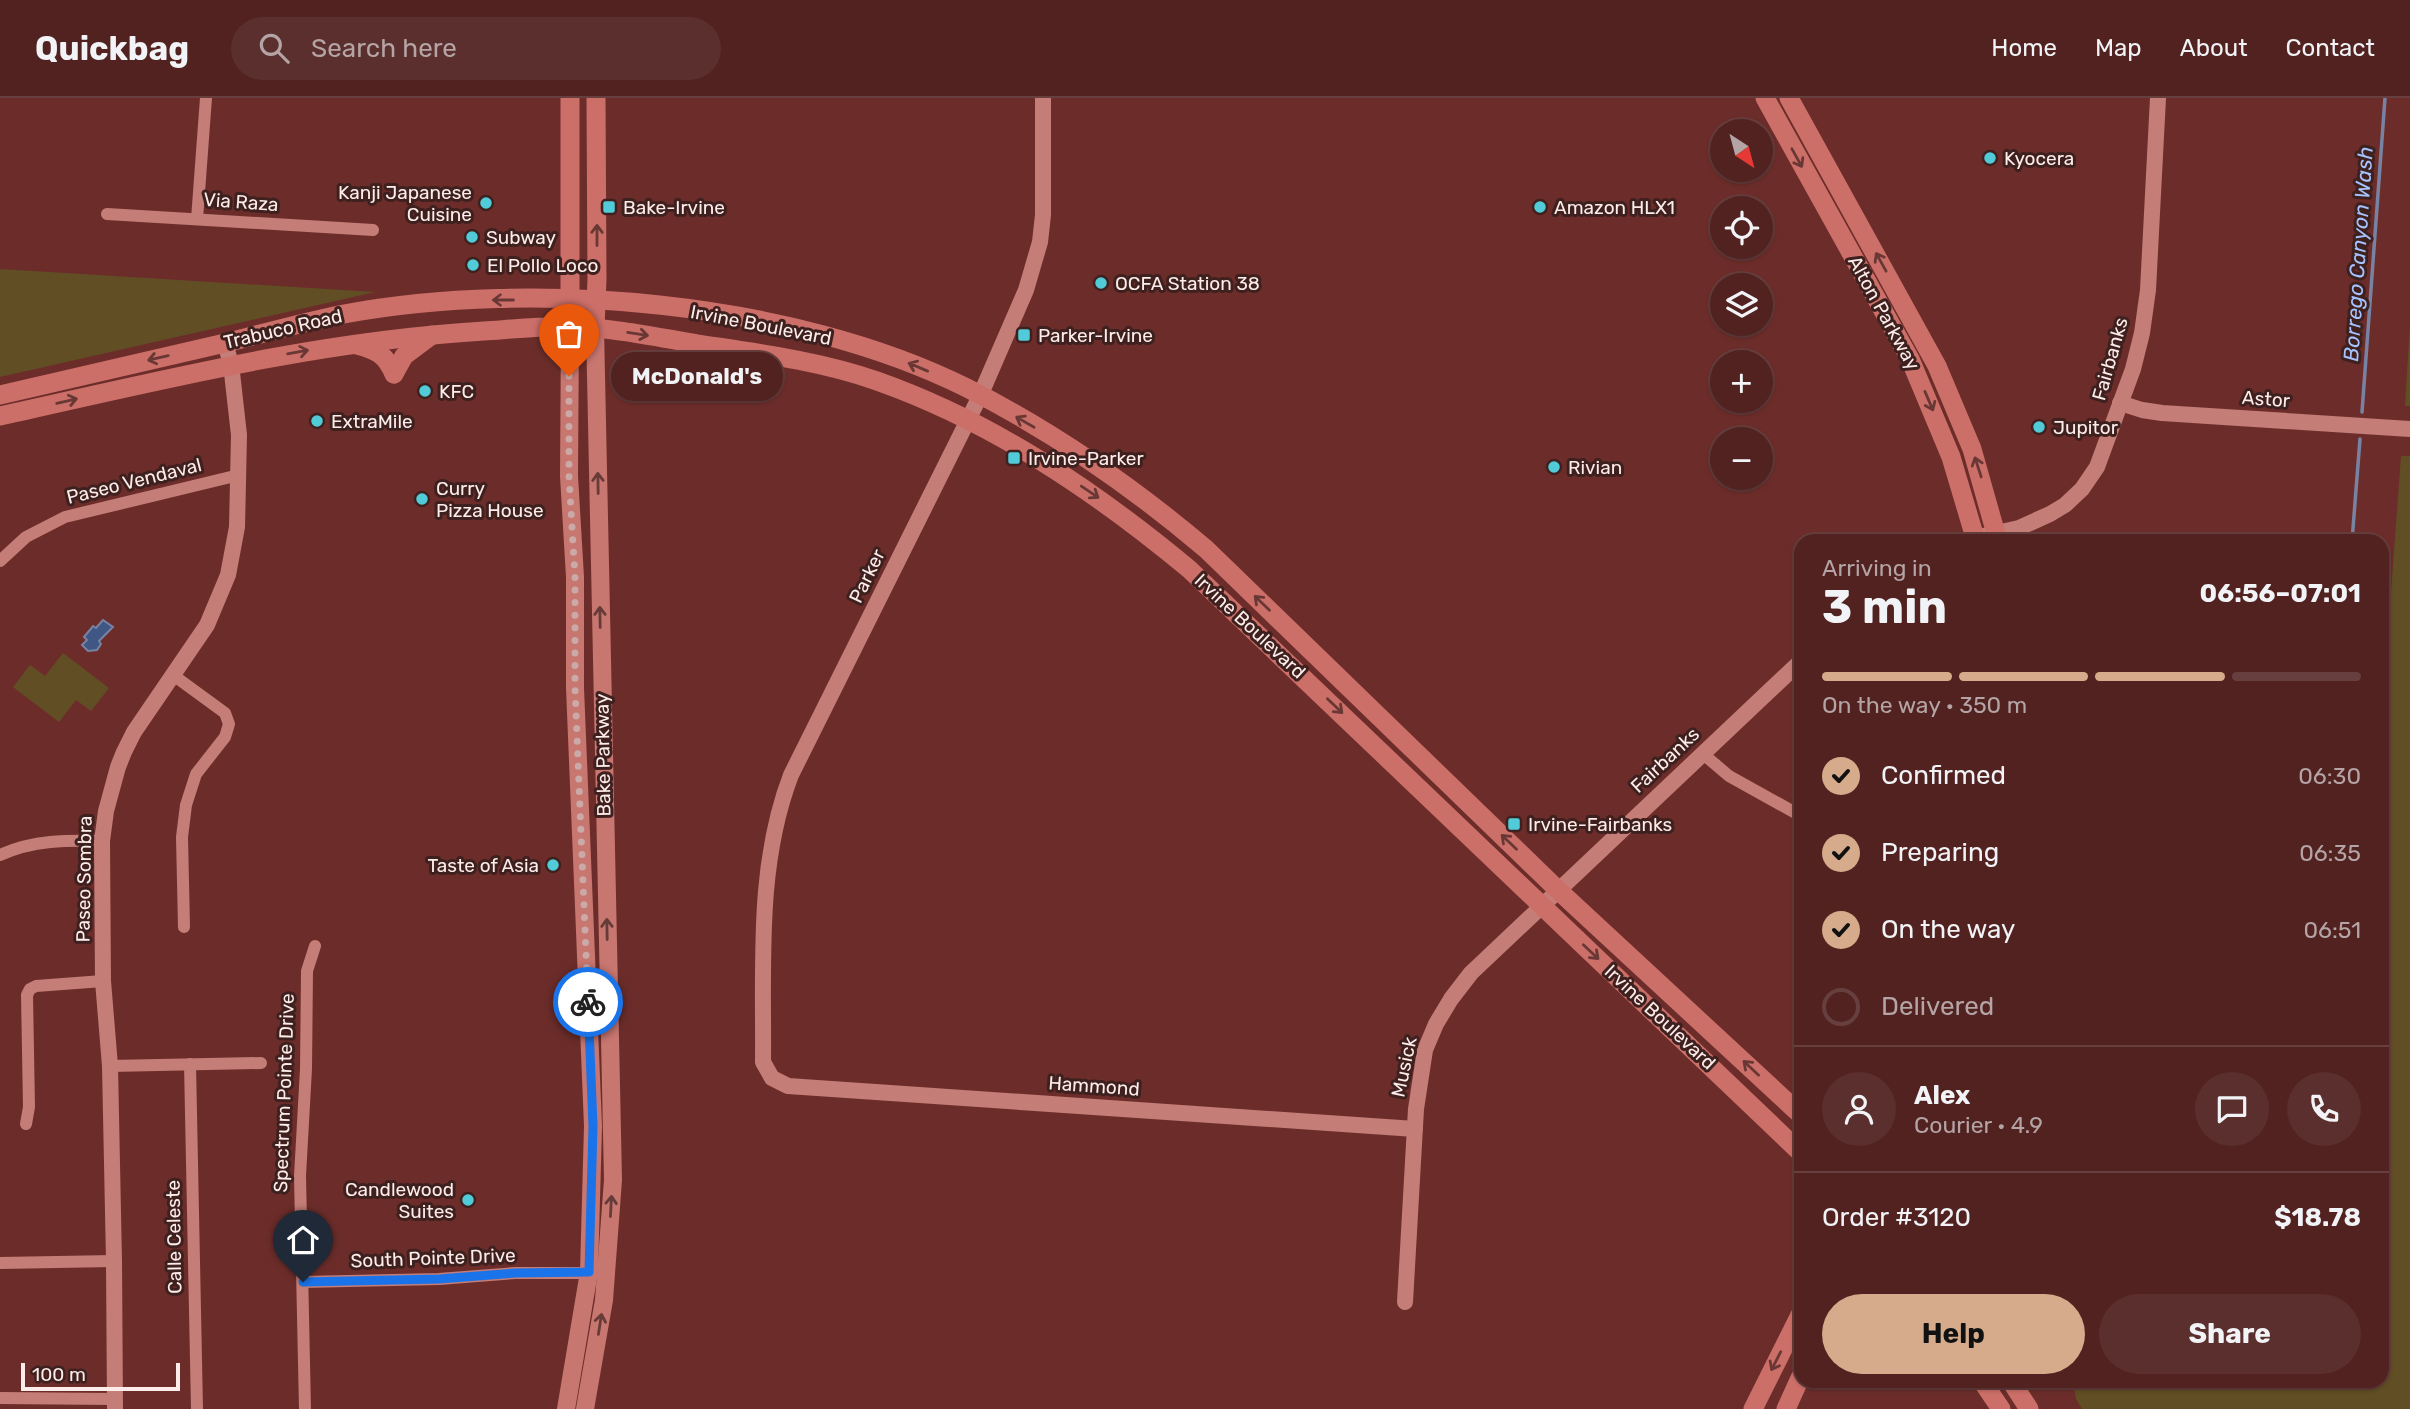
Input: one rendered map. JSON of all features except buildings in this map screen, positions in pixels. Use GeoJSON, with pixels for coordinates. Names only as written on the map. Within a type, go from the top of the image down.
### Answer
{"type":"FeatureCollection","features":[{"type":"Feature","properties":{"kind":"main road","name":"Bake Parkway"},"geometry":{"type":"LineString","coordinates":[[570,98],[569,476],[575,577],[575,688],[598,1273],[592,1374],[585,1409]]}},
{"type":"Feature","properties":{"kind":"main road","name":"Bake Parkway"},"geometry":{"type":"LineString","coordinates":[[566,1409],[576,1357],[598,1273],[613,1180],[595,328],[596,98]]}},
{"type":"Feature","properties":{"kind":"main road","name":"Alton Parkway"},"geometry":{"type":"LineString","coordinates":[[1765,98],[1910,359],[1948,447],[1970,534]]}},
{"type":"Feature","properties":{"kind":"main road","name":"Alton Parkway"},"geometry":{"type":"LineString","coordinates":[[1789,98],[1937,366],[1972,449],[1996,534]]}},
{"type":"Feature","properties":{"kind":"main road","name":"Trabuco Road"},"geometry":{"type":"LineString","coordinates":[[0,395],[344,314],[472,300],[571,300]]}},
{"type":"Feature","properties":{"kind":"main road","name":"Irvine Boulevard"},"geometry":{"type":"LineString","coordinates":[[571,300],[596,300],[699,311],[800,328],[893,357],[980,396],[1071,449],[1121,482],[1206,549],[1558,890],[1794,1109]]}},
{"type":"Feature","properties":{"kind":"main road","name":"Irvine Boulevard"},"geometry":{"type":"LineString","coordinates":[[570,327],[595,328],[801,362],[875,380],[968,419],[1092,493],[1189,569],[1794,1146]]}},
{"type":"Feature","properties":{"kind":"main road","name":"Trabuco Road"},"geometry":{"type":"LineString","coordinates":[[0,416],[231,365],[349,343],[433,334],[570,327]]}},
{"type":"Feature","properties":{"kind":"main road"},"geometry":{"type":"LineString","coordinates":[[349,343],[378,351],[388,361],[394,374],[404,356],[433,334]]}},
{"type":"Feature","properties":{"kind":"main road"},"geometry":{"type":"LineString","coordinates":[[1754,1409],[1794,1327]]}},
{"type":"Feature","properties":{"kind":"main road"},"geometry":{"type":"LineString","coordinates":[[1787,1409],[1796,1388]]}},
{"type":"Feature","properties":{"kind":"main road"},"geometry":{"type":"LineString","coordinates":[[1787,1409],[1801,1388]]}},
{"type":"Feature","properties":{"kind":"main road"},"geometry":{"type":"LineString","coordinates":[[1987,1388],[2001,1409]]}},
{"type":"Feature","properties":{"kind":"main road"},"geometry":{"type":"LineString","coordinates":[[2016,1388],[2029,1409]]}},
{"type":"Feature","properties":{"kind":"street"},"geometry":{"type":"LineString","coordinates":[[197,219],[206,98]]}},
{"type":"Feature","properties":{"kind":"street","name":"Parker"},"geometry":{"type":"LineString","coordinates":[[772,1078],[763,1062],[765,895],[771,841],[779,806],[791,775],[980,396],[1026,290],[1040,242],[1044,202],[1043,98]]}},
{"type":"Feature","properties":{"kind":"street","name":"Fairbanks"},"geometry":{"type":"LineString","coordinates":[[2004,534],[2050,514],[2065,505],[2082,489],[2097,467],[2133,369],[2142,334],[2148,290],[2158,98]]}},
{"type":"Feature","properties":{"kind":"street","name":"Via Raza"},"geometry":{"type":"LineString","coordinates":[[107,214],[373,230]]}},
{"type":"Feature","properties":{"kind":"street","name":"Paseo Sombra"},"geometry":{"type":"LineString","coordinates":[[115,1404],[110,1066],[103,981],[103,841],[106,811],[121,759],[134,732],[207,625],[228,575],[237,527],[239,435],[231,365],[225,343]]}},
{"type":"Feature","properties":{"kind":"street","name":"Astor"},"geometry":{"type":"LineString","coordinates":[[2120,403],[2162,413],[2410,429]]}},
{"type":"Feature","properties":{"kind":"street","name":"Paseo Vendaval"},"geometry":{"type":"LineString","coordinates":[[2,554],[26,537],[65,517],[239,475]]}},
{"type":"Feature","properties":{"kind":"street","name":"Fairbanks"},"geometry":{"type":"LineString","coordinates":[[1558,890],[1794,668]]}},
{"type":"Feature","properties":{"kind":"street"},"geometry":{"type":"LineString","coordinates":[[173,676],[225,713],[229,724],[225,737],[197,774],[186,805],[182,837],[184,927]]}},
{"type":"Feature","properties":{"kind":"street"},"geometry":{"type":"LineString","coordinates":[[1702,753],[1729,776],[1794,812]]}},
{"type":"Feature","properties":{"kind":"street"},"geometry":{"type":"LineString","coordinates":[[0,855],[58,840],[103,841]]}},
{"type":"Feature","properties":{"kind":"street","name":"Musick"},"geometry":{"type":"LineString","coordinates":[[1405,1302],[1415,1129],[1425,1051],[1436,1024],[1471,973],[1558,890]]}},
{"type":"Feature","properties":{"kind":"street","name":"Spectrum Pointe Drive"},"geometry":{"type":"LineString","coordinates":[[305,1409],[300,1176],[306,1069],[307,971],[315,946]]}},
{"type":"Feature","properties":{"kind":"street"},"geometry":{"type":"LineString","coordinates":[[26,1124],[29,1107],[27,995],[30,989],[36,986],[103,981]]}},
{"type":"Feature","properties":{"kind":"street"},"geometry":{"type":"LineString","coordinates":[[110,1066],[261,1063]]}},
{"type":"Feature","properties":{"kind":"street","name":"Calle Celeste"},"geometry":{"type":"LineString","coordinates":[[190,1064],[197,1409]]}},
{"type":"Feature","properties":{"kind":"street","name":"Hammond"},"geometry":{"type":"LineString","coordinates":[[772,1078],[788,1086],[1415,1129]]}},
{"type":"Feature","properties":{"kind":"street"},"geometry":{"type":"LineString","coordinates":[[0,1263],[114,1261]]}},
{"type":"Feature","properties":{"kind":"street","name":"South Pointe Drive"},"geometry":{"type":"LineString","coordinates":[[303,1282],[439,1279],[515,1273],[598,1273]]}},
{"type":"Feature","properties":{"kind":"street"},"geometry":{"type":"LineString","coordinates":[[0,1398],[115,1404]]}},
{"type":"Feature","properties":{"kind":"shaded area"},"geometry":{"type":"Polygon","coordinates":[[[0,269],[375,292],[0,377],[0,269]]]}},
{"type":"Feature","properties":{"kind":"shaded area"},"geometry":{"type":"Polygon","coordinates":[[[2410,324],[2410,406],[2405,406],[2410,324]]]}},
{"type":"Feature","properties":{"kind":"shaded area"},"geometry":{"type":"Polygon","coordinates":[[[2401,456],[2410,456],[2410,1409],[2082,1409],[2076,1399],[2074,1388],[2389,1388],[2389,619],[2401,456]]]}},
{"type":"Feature","properties":{"kind":"shaded area"},"geometry":{"type":"Polygon","coordinates":[[[63,653],[109,688],[91,711],[76,700],[59,722],[13,687],[30,665],[45,676],[63,653]]]}},
{"type":"Feature","properties":{"kind":"water"},"geometry":{"type":"Polygon","coordinates":[[[103,620],[113,627],[99,641],[101,644],[97,650],[88,651],[82,645],[87,640],[84,637],[93,626],[96,628],[103,620]]]}},
{"type":"Feature","properties":{"kind":"waterway","name":"Borrego Canyon Wash"},"geometry":{"type":"LineString","coordinates":[[2362,412],[2385,98]]}},
{"type":"Feature","properties":{"kind":"waterway","name":"Borrego Canyon Wash"},"geometry":{"type":"LineString","coordinates":[[2353,534],[2360,439]]}},
{"type":"Feature","properties":{"kind":"way so far"},"geometry":{"type":"LineString","coordinates":[[569,376],[569,476],[575,577],[575,688],[588,1002]]}},
{"type":"Feature","properties":{"kind":"place","name":"Kyocera"},"geometry":{"type":"Point","coordinates":[1990,158]}},
{"type":"Feature","properties":{"kind":"place","name":"Kanji Japanese Cuisine"},"geometry":{"type":"Point","coordinates":[486,203]}},
{"type":"Feature","properties":{"kind":"place","name":"Bake-Irvine"},"geometry":{"type":"Point","coordinates":[609,207]}},
{"type":"Feature","properties":{"kind":"place","name":"Amazon HLX1"},"geometry":{"type":"Point","coordinates":[1540,207]}},
{"type":"Feature","properties":{"kind":"place","name":"Subway"},"geometry":{"type":"Point","coordinates":[472,237]}},
{"type":"Feature","properties":{"kind":"place","name":"El Pollo Loco"},"geometry":{"type":"Point","coordinates":[473,265]}},
{"type":"Feature","properties":{"kind":"place","name":"OCFA Station 38"},"geometry":{"type":"Point","coordinates":[1101,283]}},
{"type":"Feature","properties":{"kind":"place","name":"Parker-Irvine"},"geometry":{"type":"Point","coordinates":[1024,335]}},
{"type":"Feature","properties":{"kind":"place","name":"McDonald's"},"geometry":{"type":"Point","coordinates":[569,376]}},
{"type":"Feature","properties":{"kind":"place","name":"KFC"},"geometry":{"type":"Point","coordinates":[425,391]}},
{"type":"Feature","properties":{"kind":"place","name":"ExtraMile"},"geometry":{"type":"Point","coordinates":[317,421]}},
{"type":"Feature","properties":{"kind":"place","name":"Jupitor"},"geometry":{"type":"Point","coordinates":[2039,427]}},
{"type":"Feature","properties":{"kind":"place","name":"Irvine-Parker"},"geometry":{"type":"Point","coordinates":[1014,458]}},
{"type":"Feature","properties":{"kind":"place","name":"Rivian"},"geometry":{"type":"Point","coordinates":[1554,467]}},
{"type":"Feature","properties":{"kind":"place","name":"Curry Pizza House"},"geometry":{"type":"Point","coordinates":[422,499]}},
{"type":"Feature","properties":{"kind":"place","name":"Irvine-Fairbanks"},"geometry":{"type":"Point","coordinates":[1514,824]}},
{"type":"Feature","properties":{"kind":"place","name":"Taste of Asia"},"geometry":{"type":"Point","coordinates":[553,865]}},
{"type":"Feature","properties":{"kind":"place","name":"Candlewood Suites"},"geometry":{"type":"Point","coordinates":[468,1200]}},
{"type":"Feature","properties":{"kind":"route"},"geometry":{"type":"LineString","coordinates":[[303,1282],[589,1272],[593,1126],[588,1002]]}}]}
